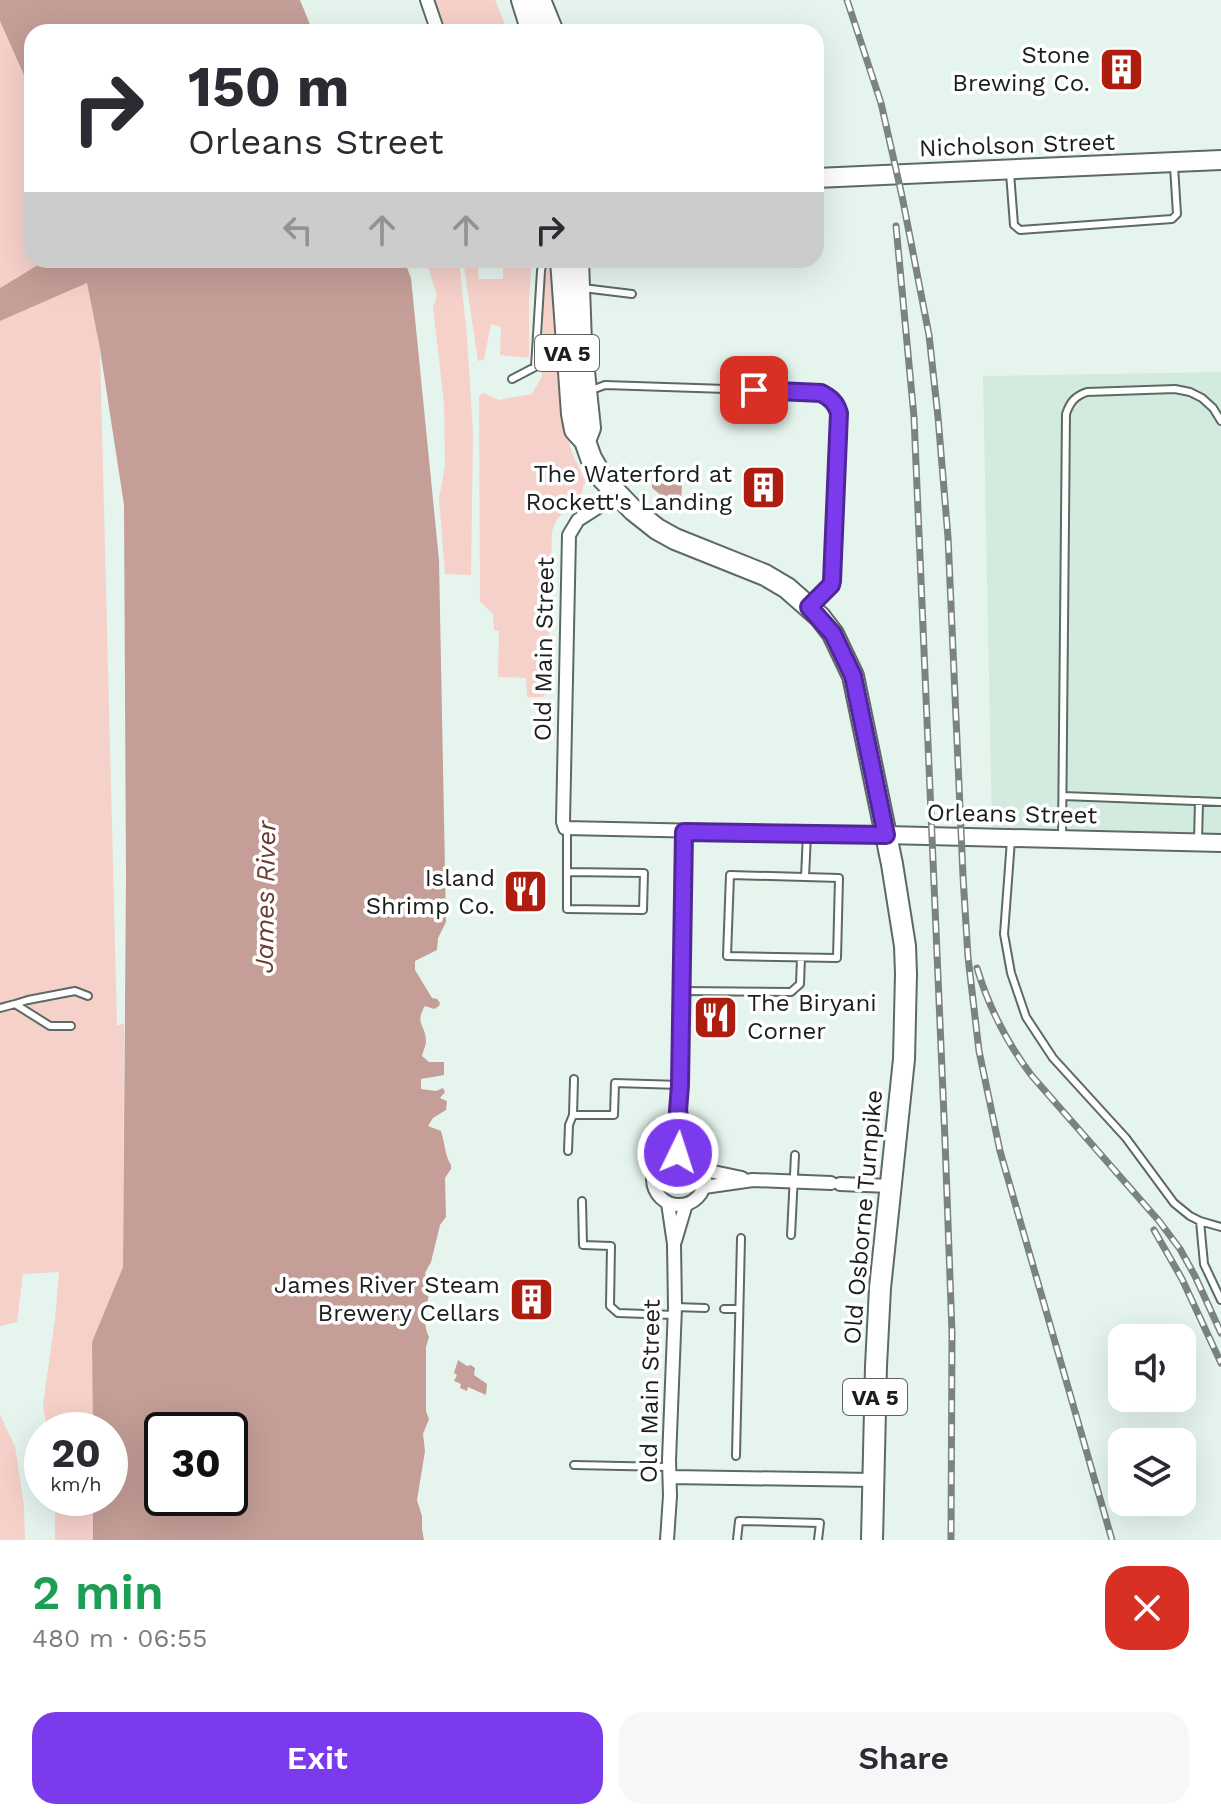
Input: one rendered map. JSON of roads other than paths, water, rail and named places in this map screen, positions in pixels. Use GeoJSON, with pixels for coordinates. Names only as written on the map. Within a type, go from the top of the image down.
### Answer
{"type":"FeatureCollection","features":[{"type":"Feature","properties":{"kind":"main road"},"geometry":{"type":"LineString","coordinates":[[522,0],[530,24]]}},
{"type":"Feature","properties":{"kind":"main road"},"geometry":{"type":"LineString","coordinates":[[540,0],[550,24]]}},
{"type":"Feature","properties":{"kind":"main road","name":"Nicholson Street"},"geometry":{"type":"LineString","coordinates":[[824,178],[1221,160]]}},
{"type":"Feature","properties":{"kind":"main road","name":"VA 5"},"geometry":{"type":"LineString","coordinates":[[562,268],[575,430],[585,441],[603,479],[657,529],[765,575],[787,588],[833,634],[853,676],[886,835]]}},
{"type":"Feature","properties":{"kind":"main road","name":"VA 5"},"geometry":{"type":"LineString","coordinates":[[578,268],[590,428],[585,441]]}},
{"type":"Feature","properties":{"kind":"main road","name":"Old Osborne Turnpike"},"geometry":{"type":"LineString","coordinates":[[872,1540],[880,1288],[904,1059],[906,1008],[905,946],[886,835]]}},
{"type":"Feature","properties":{"kind":"street"},"geometry":{"type":"LineString","coordinates":[[427,0],[435,24]]}},
{"type":"Feature","properties":{"kind":"street","name":"Old Main Street"},"geometry":{"type":"LineString","coordinates":[[565,828],[569,535],[578,520],[617,495]]}},
{"type":"Feature","properties":{"kind":"street","name":"Orleans Street"},"geometry":{"type":"LineString","coordinates":[[565,828],[1221,843]]}},
{"type":"Feature","properties":{"kind":"street","name":"Old Main Street"},"geometry":{"type":"LineString","coordinates":[[667,1540],[675,1311],[674,1244],[668,1203],[657,1193],[653,1178],[658,1164],[670,1154],[678,1111],[684,832]]}},
{"type":"Feature","properties":{"kind":"street","name":"Old Main Street"},"geometry":{"type":"LineString","coordinates":[[678,1111],[687,1153]]}},
{"type":"Feature","properties":{"kind":"street"},"geometry":{"type":"LineString","coordinates":[[670,1154],[687,1153],[700,1162],[706,1178],[704,1187],[753,1180]]}},
{"type":"Feature","properties":{"kind":"street"},"geometry":{"type":"LineString","coordinates":[[704,1170],[753,1180],[890,1186]]}},
{"type":"Feature","properties":{"kind":"street","name":"Old Main Street"},"geometry":{"type":"LineString","coordinates":[[674,1244],[686,1204],[694,1201],[704,1187]]}},
{"type":"Feature","properties":{"kind":"street"},"geometry":{"type":"LineString","coordinates":[[668,1203],[686,1204]]}},
{"type":"Feature","properties":{"kind":"street"},"geometry":{"type":"LineString","coordinates":[[670,1472],[874,1480]]}},
{"type":"Feature","properties":{"kind":"lane"},"geometry":{"type":"LineString","coordinates":[[1010,169],[1014,225],[1020,230],[1172,219],[1177,214],[1174,162]]}},
{"type":"Feature","properties":{"kind":"lane"},"geometry":{"type":"LineString","coordinates":[[512,379],[535,367],[542,268]]}},
{"type":"Feature","properties":{"kind":"lane"},"geometry":{"type":"LineString","coordinates":[[579,288],[632,294]]}},
{"type":"Feature","properties":{"kind":"lane"},"geometry":{"type":"LineString","coordinates":[[585,392],[605,385],[813,392],[835,403],[839,413],[832,581],[809,607]]}},
{"type":"Feature","properties":{"kind":"lane"},"geometry":{"type":"LineString","coordinates":[[1062,839],[1066,414],[1069,404],[1087,392],[1175,389],[1202,398],[1221,421]]}},
{"type":"Feature","properties":{"kind":"lane"},"geometry":{"type":"LineString","coordinates":[[1063,796],[1221,802]]}},
{"type":"Feature","properties":{"kind":"lane"},"geometry":{"type":"LineString","coordinates":[[1198,842],[1199,801]]}},
{"type":"Feature","properties":{"kind":"lane"},"geometry":{"type":"LineString","coordinates":[[565,828],[567,909],[643,910],[644,873],[568,872]]}},
{"type":"Feature","properties":{"kind":"lane"},"geometry":{"type":"LineString","coordinates":[[805,877],[807,834]]}},
{"type":"Feature","properties":{"kind":"lane"},"geometry":{"type":"LineString","coordinates":[[1011,838],[1004,934],[1011,973],[1026,1017],[1053,1058],[1126,1138],[1164,1192],[1190,1216],[1221,1227]]}},
{"type":"Feature","properties":{"kind":"lane"},"geometry":{"type":"LineString","coordinates":[[730,875],[805,877],[839,878],[837,958],[727,956],[730,875]]}},
{"type":"Feature","properties":{"kind":"lane"},"geometry":{"type":"LineString","coordinates":[[681,991],[791,992],[800,984],[801,958]]}},
{"type":"Feature","properties":{"kind":"lane"},"geometry":{"type":"LineString","coordinates":[[0,1008],[75,991],[88,996]]}},
{"type":"Feature","properties":{"kind":"lane"},"geometry":{"type":"LineString","coordinates":[[15,1004],[50,1026],[71,1026]]}},
{"type":"Feature","properties":{"kind":"lane"},"geometry":{"type":"LineString","coordinates":[[568,1151],[574,1079]]}},
{"type":"Feature","properties":{"kind":"lane"},"geometry":{"type":"LineString","coordinates":[[573,1115],[614,1115],[615,1083],[680,1085]]}},
{"type":"Feature","properties":{"kind":"lane"},"geometry":{"type":"LineString","coordinates":[[791,1235],[795,1155]]}},
{"type":"Feature","properties":{"kind":"lane"},"geometry":{"type":"LineString","coordinates":[[582,1201],[583,1245],[611,1246],[610,1306],[618,1313],[705,1308]]}},
{"type":"Feature","properties":{"kind":"lane"},"geometry":{"type":"LineString","coordinates":[[1200,1221],[1204,1264],[1221,1300]]}},
{"type":"Feature","properties":{"kind":"lane"},"geometry":{"type":"LineString","coordinates":[[736,1456],[741,1238]]}},
{"type":"Feature","properties":{"kind":"lane"},"geometry":{"type":"LineString","coordinates":[[724,1309],[739,1309]]}},
{"type":"Feature","properties":{"kind":"lane"},"geometry":{"type":"LineString","coordinates":[[574,1465],[670,1472]]}},
{"type":"Feature","properties":{"kind":"lane"},"geometry":{"type":"LineString","coordinates":[[737,1540],[739,1521],[746,1521],[820,1523],[818,1540]]}},
{"type":"Feature","properties":{"kind":"water"},"geometry":{"type":"Polygon","coordinates":[[[0,0],[300,0],[310,24],[24,24],[24,75],[0,21],[0,0]]]}},
{"type":"Feature","properties":{"kind":"water","name":"James River"},"geometry":{"type":"Polygon","coordinates":[[[33,268],[407,268],[411,278],[439,560],[446,922],[438,938],[437,950],[415,961],[415,970],[432,998],[440,1003],[434,1009],[425,1006],[420,1021],[426,1036],[422,1056],[429,1062],[444,1062],[444,1075],[421,1079],[421,1089],[436,1091],[443,1088],[445,1092],[440,1098],[447,1101],[446,1110],[433,1118],[428,1126],[441,1131],[451,1165],[445,1178],[446,1217],[440,1225],[431,1262],[425,1273],[429,1291],[425,1321],[429,1337],[426,1347],[426,1411],[429,1419],[423,1434],[425,1451],[417,1500],[424,1540],[93,1540],[93,1516],[128,1516],[128,1412],[93,1412],[92,1342],[123,1267],[126,878],[124,505],[87,283],[0,321],[0,288],[33,268]]]}},
{"type":"Feature","properties":{"kind":"water"},"geometry":{"type":"Polygon","coordinates":[[[652,484],[682,484],[681,504],[672,504],[652,488],[652,484]]]}},
{"type":"Feature","properties":{"kind":"water"},"geometry":{"type":"Polygon","coordinates":[[[458,1360],[475,1368],[474,1375],[487,1384],[486,1395],[468,1387],[467,1391],[460,1388],[461,1384],[454,1381],[458,1360]]]}},
{"type":"Feature","properties":{"kind":"railway"},"geometry":{"type":"LineString","coordinates":[[847,0],[881,103],[929,335],[948,537],[963,876],[979,1051],[1000,1151],[1112,1540]]}},
{"type":"Feature","properties":{"kind":"railway"},"geometry":{"type":"LineString","coordinates":[[896,226],[914,417],[945,1140],[952,1333],[951,1540]]}},
{"type":"Feature","properties":{"kind":"railway"},"geometry":{"type":"LineString","coordinates":[[977,968],[993,1011],[1023,1064],[1180,1249],[1221,1333]]}},
{"type":"Feature","properties":{"kind":"railway"},"geometry":{"type":"LineString","coordinates":[[1154,1230],[1182,1279],[1221,1363]]}},
{"type":"Feature","properties":{"kind":"place","name":"Stone Brewing Co."},"geometry":{"type":"Point","coordinates":[1121,69]}},
{"type":"Feature","properties":{"kind":"place","name":"The Waterford at Rockett's Landing"},"geometry":{"type":"Point","coordinates":[763,488]}},
{"type":"Feature","properties":{"kind":"place","name":"Island Shrimp Co."},"geometry":{"type":"Point","coordinates":[526,892]}},
{"type":"Feature","properties":{"kind":"place","name":"The Biryani Corner"},"geometry":{"type":"Point","coordinates":[716,1017]}},
{"type":"Feature","properties":{"kind":"place","name":"James River Steam Brewery Cellars"},"geometry":{"type":"Point","coordinates":[531,1299]}}]}
